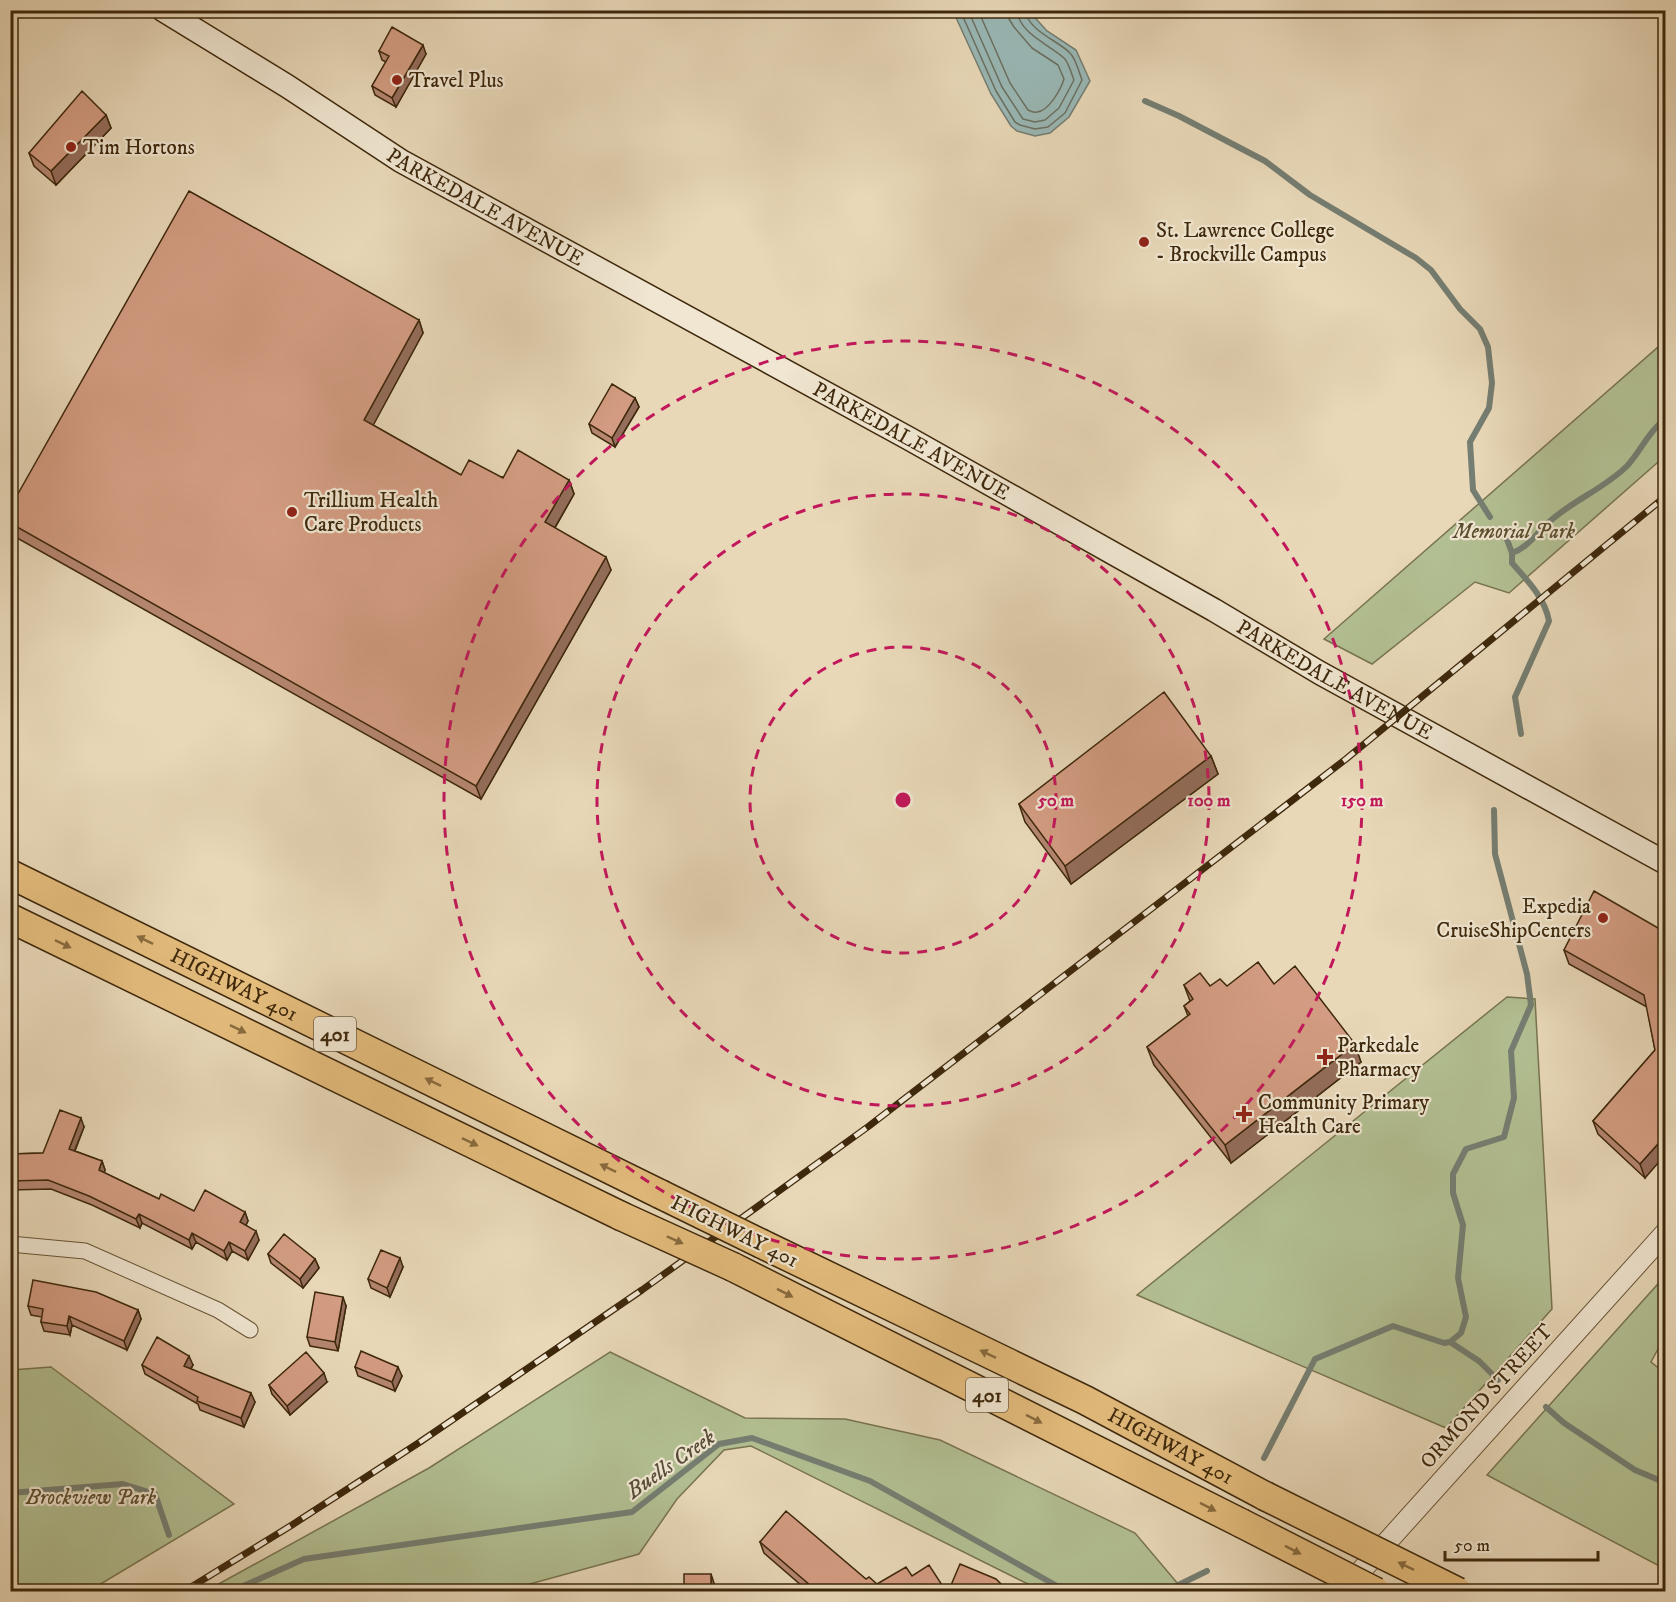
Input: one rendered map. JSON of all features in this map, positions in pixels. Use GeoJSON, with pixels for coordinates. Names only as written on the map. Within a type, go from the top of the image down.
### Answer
{"type":"FeatureCollection","features":[{"type":"Feature","properties":{"kind":"highway","name":"HIGHWAY 401"},"geometry":{"type":"LineString","coordinates":[[10,874],[1085,1401],[1264,1496],[1458,1592]]}},
{"type":"Feature","properties":{"kind":"highway","name":"HIGHWAY 401"},"geometry":{"type":"LineString","coordinates":[[10,918],[621,1216],[733,1267],[1376,1592]]}},
{"type":"Feature","properties":{"kind":"main road","name":"PARKEDALE AVENUE"},"geometry":{"type":"LineString","coordinates":[[163,10],[287,86],[401,162],[908,438],[1214,610],[1320,673],[1665,863]]}},
{"type":"Feature","properties":{"kind":"street","name":"ORMOND STREET"},"geometry":{"type":"LineString","coordinates":[[1342,1592],[1665,1232]]}},
{"type":"Feature","properties":{"kind":"street"},"geometry":{"type":"LineString","coordinates":[[10,1244],[85,1251],[218,1310],[250,1330]]}},
{"type":"Feature","properties":{"kind":"green space","name":"Memorial Park"},"geometry":{"type":"Polygon","coordinates":[[[1665,341],[1665,456],[1509,593],[1475,582],[1372,664],[1324,639],[1665,341]]]}},
{"type":"Feature","properties":{"kind":"green space"},"geometry":{"type":"Polygon","coordinates":[[[1507,997],[1535,999],[1552,1309],[1446,1428],[1137,1295],[1507,997]]]}},
{"type":"Feature","properties":{"kind":"green space"},"geometry":{"type":"Polygon","coordinates":[[[1665,1276],[1665,1336],[1651,1362],[1665,1373],[1665,1569],[1487,1475],[1665,1276]]]}},
{"type":"Feature","properties":{"kind":"green space"},"geometry":{"type":"Polygon","coordinates":[[[610,1352],[745,1418],[845,1419],[940,1440],[1135,1533],[1184,1591],[1042,1591],[751,1446],[724,1450],[677,1499],[639,1554],[504,1591],[206,1591],[429,1468],[610,1352]]]}},
{"type":"Feature","properties":{"kind":"green space","name":"Brockview Park"},"geometry":{"type":"Polygon","coordinates":[[[51,1367],[234,1504],[89,1591],[11,1591],[11,1370],[51,1367]]]}},
{"type":"Feature","properties":{"kind":"water"},"geometry":{"type":"Polygon","coordinates":[[[953,11],[1029,11],[1047,31],[1076,50],[1090,81],[1069,117],[1050,133],[1035,136],[1017,131],[1011,126],[991,94],[953,11]]]}},
{"type":"Feature","properties":{"kind":"building","name":"Travel Plus"},"geometry":{"type":"Polygon","coordinates":[[[392,27],[423,45],[392,98],[372,86],[389,56],[379,51],[392,27]]]}},
{"type":"Feature","properties":{"kind":"building"},"geometry":{"type":"Polygon","coordinates":[[[82,91],[106,115],[51,171],[29,153],[82,91]]]}},
{"type":"Feature","properties":{"kind":"building","name":"Trillium Health Care Products"},"geometry":{"type":"Polygon","coordinates":[[[189,191],[419,320],[364,420],[461,475],[469,460],[503,478],[518,450],[569,480],[545,522],[606,557],[476,786],[10,523],[10,508],[189,191]]]}},
{"type":"Feature","properties":{"kind":"building"},"geometry":{"type":"Polygon","coordinates":[[[612,384],[635,398],[612,438],[589,424],[612,384]]]}},
{"type":"Feature","properties":{"kind":"building"},"geometry":{"type":"Polygon","coordinates":[[[1164,692],[1211,756],[1065,866],[1019,804],[1164,692]]]}},
{"type":"Feature","properties":{"kind":"building"},"geometry":{"type":"Polygon","coordinates":[[[1594,891],[1665,932],[1665,1136],[1640,1164],[1593,1121],[1655,1050],[1644,995],[1564,950],[1594,891]]]}},
{"type":"Feature","properties":{"kind":"building","name":"Community Primary Health Care"},"geometry":{"type":"Polygon","coordinates":[[[1258,962],[1274,984],[1295,966],[1355,1044],[1225,1145],[1147,1047],[1190,1014],[1184,1006],[1193,999],[1184,985],[1200,973],[1210,986],[1220,979],[1227,986],[1258,962]]]}},
{"type":"Feature","properties":{"kind":"building"},"geometry":{"type":"Polygon","coordinates":[[[60,1110],[81,1118],[69,1149],[102,1161],[99,1170],[159,1199],[161,1194],[194,1211],[205,1190],[245,1212],[240,1222],[256,1231],[245,1251],[229,1242],[224,1251],[192,1233],[189,1240],[139,1214],[136,1219],[89,1196],[48,1180],[10,1181],[10,1154],[43,1153],[60,1110]]]}},
{"type":"Feature","properties":{"kind":"building"},"geometry":{"type":"Polygon","coordinates":[[[284,1234],[315,1259],[300,1279],[268,1254],[284,1234]]]}},
{"type":"Feature","properties":{"kind":"building"},"geometry":{"type":"Polygon","coordinates":[[[381,1250],[400,1258],[387,1288],[368,1279],[381,1250]]]}},
{"type":"Feature","properties":{"kind":"building"},"geometry":{"type":"Polygon","coordinates":[[[33,1280],[96,1292],[138,1310],[124,1341],[69,1316],[67,1326],[41,1322],[43,1309],[28,1306],[33,1280]]]}},
{"type":"Feature","properties":{"kind":"building"},"geometry":{"type":"Polygon","coordinates":[[[315,1292],[343,1297],[335,1342],[307,1337],[315,1292]]]}},
{"type":"Feature","properties":{"kind":"building"},"geometry":{"type":"Polygon","coordinates":[[[157,1337],[189,1356],[184,1366],[251,1393],[241,1418],[197,1401],[198,1397],[142,1365],[157,1337]]]}},
{"type":"Feature","properties":{"kind":"building"},"geometry":{"type":"Polygon","coordinates":[[[361,1351],[398,1367],[392,1382],[355,1367],[361,1351]]]}},
{"type":"Feature","properties":{"kind":"building"},"geometry":{"type":"Polygon","coordinates":[[[306,1352],[324,1373],[287,1406],[269,1385],[306,1352]]]}},
{"type":"Feature","properties":{"kind":"building"},"geometry":{"type":"Polygon","coordinates":[[[786,1511],[866,1579],[869,1577],[877,1584],[906,1567],[912,1576],[929,1565],[944,1588],[938,1592],[851,1592],[844,1585],[839,1592],[818,1592],[760,1542],[786,1511]]]}},
{"type":"Feature","properties":{"kind":"building"},"geometry":{"type":"Polygon","coordinates":[[[960,1564],[996,1579],[1009,1592],[953,1592],[949,1590],[960,1564]]]}},
{"type":"Feature","properties":{"kind":"building"},"geometry":{"type":"Polygon","coordinates":[[[684,1574],[711,1574],[711,1592],[670,1592],[670,1585],[684,1585],[684,1574]]]}},
{"type":"Feature","properties":{"kind":"waterway"},"geometry":{"type":"LineString","coordinates":[[1145,101],[1265,161],[1310,195],[1416,258],[1431,270],[1460,309],[1480,329],[1488,347],[1492,383],[1489,408],[1470,442],[1473,490],[1490,517]]}},
{"type":"Feature","properties":{"kind":"waterway","name":"Buells Creek"},"geometry":{"type":"LineString","coordinates":[[1512,553],[1527,544],[1557,515],[1618,474],[1632,460],[1660,423],[1666,419]]}},
{"type":"Feature","properties":{"kind":"waterway","name":"Buells Creek"},"geometry":{"type":"LineString","coordinates":[[1505,534],[1512,553],[1512,563],[1539,597],[1549,621],[1515,697],[1521,734]]}},
{"type":"Feature","properties":{"kind":"waterway","name":"Buells Creek"},"geometry":{"type":"LineString","coordinates":[[1264,1458],[1315,1359],[1393,1326],[1444,1343],[1450,1342],[1461,1333],[1466,1317],[1458,1278],[1463,1225],[1453,1193],[1453,1174],[1466,1149],[1504,1137],[1514,1098],[1511,1051],[1531,1005],[1527,974],[1495,854],[1494,810]]}},
{"type":"Feature","properties":{"kind":"waterway"},"geometry":{"type":"LineString","coordinates":[[1450,1342],[1479,1361],[1498,1380]]}},
{"type":"Feature","properties":{"kind":"waterway"},"geometry":{"type":"LineString","coordinates":[[1546,1407],[1564,1423],[1635,1470],[1666,1483]]}},
{"type":"Feature","properties":{"kind":"waterway","name":"Buells Creek"},"geometry":{"type":"LineString","coordinates":[[230,1592],[304,1559],[632,1512],[719,1444],[752,1438],[870,1481],[1057,1586],[1104,1592]]}},
{"type":"Feature","properties":{"kind":"waterway","name":"Buells Creek"},"geometry":{"type":"LineString","coordinates":[[10,1493],[123,1484],[155,1494],[169,1535]]}},
{"type":"Feature","properties":{"kind":"waterway","name":"Buells Creek"},"geometry":{"type":"LineString","coordinates":[[1164,1592],[1207,1571]]}},
{"type":"Feature","properties":{"kind":"railway"},"geometry":{"type":"LineString","coordinates":[[183,1592],[420,1442],[642,1290],[869,1126],[1346,759],[1666,496]]}},
{"type":"Feature","properties":{"kind":"place","name":"Travel Plus"},"geometry":{"type":"Point","coordinates":[397,80]}},
{"type":"Feature","properties":{"kind":"place","name":"Tim Hortons"},"geometry":{"type":"Point","coordinates":[71,147]}},
{"type":"Feature","properties":{"kind":"place","name":"St. Lawrence College - Brockville Campus"},"geometry":{"type":"Point","coordinates":[1144,242]}},
{"type":"Feature","properties":{"kind":"place","name":"Trillium Health Care Products"},"geometry":{"type":"Point","coordinates":[292,512]}},
{"type":"Feature","properties":{"kind":"place","name":"Expedia CruiseShipCenters"},"geometry":{"type":"Point","coordinates":[1603,918]}},
{"type":"Feature","properties":{"kind":"place","name":"Parkedale Pharmacy"},"geometry":{"type":"Point","coordinates":[1325,1057]}},
{"type":"Feature","properties":{"kind":"place","name":"Community Primary Health Care"},"geometry":{"type":"Point","coordinates":[1244,1114]}}]}
